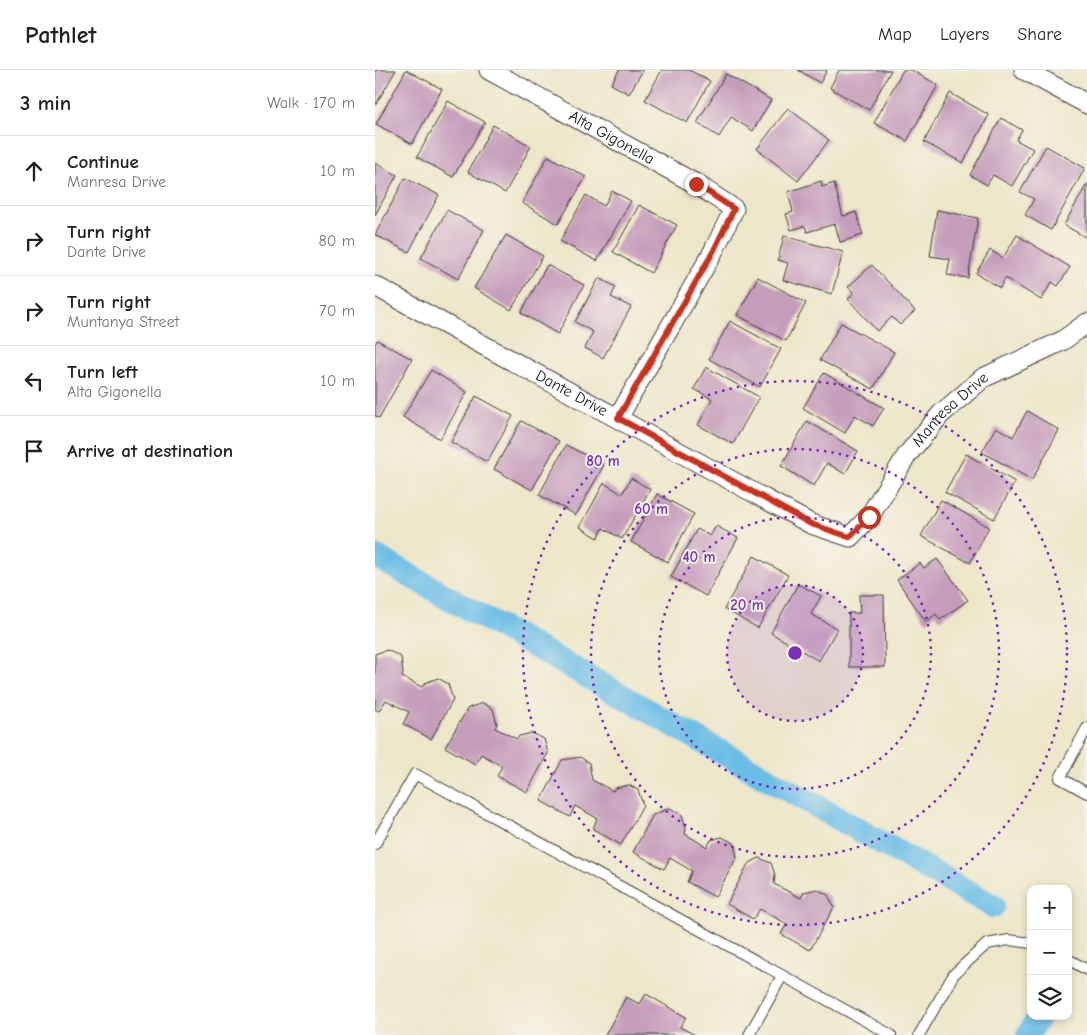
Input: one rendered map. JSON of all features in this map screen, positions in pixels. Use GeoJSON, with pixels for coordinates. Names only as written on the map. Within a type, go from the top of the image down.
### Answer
{"type":"FeatureCollection","features":[{"type":"Feature","properties":{"kind":"street","name":"Alta Gigonella"},"geometry":{"type":"LineString","coordinates":[[489,70],[696,184],[734,209],[713,252],[618,418]]}},
{"type":"Feature","properties":{"kind":"street"},"geometry":{"type":"LineString","coordinates":[[1024,70],[1087,104]]}},
{"type":"Feature","properties":{"kind":"street","name":"Dante Drive"},"geometry":{"type":"LineString","coordinates":[[375,286],[811,524],[850,537]]}},
{"type":"Feature","properties":{"kind":"street","name":"Manresa Drive"},"geometry":{"type":"LineString","coordinates":[[850,537],[869,517],[907,455],[941,414],[983,378],[1062,341],[1087,323]]}},
{"type":"Feature","properties":{"kind":"lane"},"geometry":{"type":"LineString","coordinates":[[1087,728],[1060,778],[1087,792]]}},
{"type":"Feature","properties":{"kind":"lane"},"geometry":{"type":"LineString","coordinates":[[375,844],[415,774],[891,1035]]}},
{"type":"Feature","properties":{"kind":"lane"},"geometry":{"type":"LineString","coordinates":[[919,1035],[955,974],[987,944],[1009,940],[1027,942]]}},
{"type":"Feature","properties":{"kind":"lane"},"geometry":{"type":"LineString","coordinates":[[1072,961],[1087,970]]}},
{"type":"Feature","properties":{"kind":"lane"},"geometry":{"type":"LineString","coordinates":[[749,1035],[782,976]]}},
{"type":"Feature","properties":{"kind":"building"},"geometry":{"type":"Polygon","coordinates":[[[375,70],[396,70],[375,106],[375,70]]]}},
{"type":"Feature","properties":{"kind":"building"},"geometry":{"type":"Polygon","coordinates":[[[406,70],[442,89],[412,144],[376,124],[406,70]]]}},
{"type":"Feature","properties":{"kind":"building"},"geometry":{"type":"Polygon","coordinates":[[[619,70],[643,70],[629,94],[611,84],[619,70]]]}},
{"type":"Feature","properties":{"kind":"building"},"geometry":{"type":"Polygon","coordinates":[[[662,70],[689,70],[710,81],[687,123],[645,100],[662,70]]]}},
{"type":"Feature","properties":{"kind":"building"},"geometry":{"type":"Polygon","coordinates":[[[798,70],[827,70],[820,83],[798,70]]]}},
{"type":"Feature","properties":{"kind":"building"},"geometry":{"type":"Polygon","coordinates":[[[839,70],[891,70],[869,110],[830,88],[839,70]]]}},
{"type":"Feature","properties":{"kind":"building"},"geometry":{"type":"Polygon","coordinates":[[[903,70],[911,70],[938,85],[907,141],[874,123],[903,70]]]}},
{"type":"Feature","properties":{"kind":"building"},"geometry":{"type":"Polygon","coordinates":[[[726,74],[771,100],[753,131],[731,117],[719,137],[697,123],[726,74]]]}},
{"type":"Feature","properties":{"kind":"building"},"geometry":{"type":"Polygon","coordinates":[[[950,93],[989,115],[963,163],[924,142],[950,93]]]}},
{"type":"Feature","properties":{"kind":"building"},"geometry":{"type":"Polygon","coordinates":[[[448,101],[485,122],[453,177],[417,157],[448,101]]]}},
{"type":"Feature","properties":{"kind":"building"},"geometry":{"type":"Polygon","coordinates":[[[788,108],[829,140],[798,181],[757,149],[788,108]]]}},
{"type":"Feature","properties":{"kind":"building"},"geometry":{"type":"Polygon","coordinates":[[[1001,118],[1022,130],[1016,140],[1033,149],[1012,186],[993,175],[987,185],[970,175],[1001,118]]]}},
{"type":"Feature","properties":{"kind":"building"},"geometry":{"type":"Polygon","coordinates":[[[493,125],[531,146],[505,193],[468,172],[493,125]]]}},
{"type":"Feature","properties":{"kind":"building"},"geometry":{"type":"Polygon","coordinates":[[[1046,146],[1085,168],[1051,230],[1025,215],[1034,199],[1020,192],[1046,146]]]}},
{"type":"Feature","properties":{"kind":"building"},"geometry":{"type":"Polygon","coordinates":[[[548,156],[586,177],[558,224],[522,203],[548,156]]]}},
{"type":"Feature","properties":{"kind":"building"},"geometry":{"type":"Polygon","coordinates":[[[375,163],[397,175],[375,215],[375,163]]]}},
{"type":"Feature","properties":{"kind":"building"},"geometry":{"type":"Polygon","coordinates":[[[405,178],[439,195],[409,252],[375,235],[405,178]]]}},
{"type":"Feature","properties":{"kind":"building"},"geometry":{"type":"Polygon","coordinates":[[[821,181],[822,187],[834,183],[843,216],[856,212],[863,235],[840,242],[835,224],[807,232],[805,226],[791,230],[786,214],[793,212],[788,192],[821,181]]]}},
{"type":"Feature","properties":{"kind":"building"},"geometry":{"type":"Polygon","coordinates":[[[1087,184],[1087,238],[1064,225],[1087,184]]]}},
{"type":"Feature","properties":{"kind":"building"},"geometry":{"type":"Polygon","coordinates":[[[612,191],[631,201],[597,261],[560,241],[586,195],[604,206],[612,191]]]}},
{"type":"Feature","properties":{"kind":"building"},"geometry":{"type":"Polygon","coordinates":[[[639,205],[677,225],[651,273],[613,252],[639,205]]]}},
{"type":"Feature","properties":{"kind":"building"},"geometry":{"type":"Polygon","coordinates":[[[447,210],[484,230],[458,279],[421,258],[447,210]]]}},
{"type":"Feature","properties":{"kind":"building"},"geometry":{"type":"Polygon","coordinates":[[[937,210],[978,218],[968,278],[947,275],[950,259],[930,256],[937,210]]]}},
{"type":"Feature","properties":{"kind":"building"},"geometry":{"type":"Polygon","coordinates":[[[506,235],[543,256],[511,310],[474,288],[506,235]]]}},
{"type":"Feature","properties":{"kind":"building"},"geometry":{"type":"Polygon","coordinates":[[[1017,235],[1070,267],[1058,286],[1052,282],[1041,300],[1005,278],[1000,288],[976,273],[990,250],[1003,258],[1017,235]]]}},
{"type":"Feature","properties":{"kind":"building"},"geometry":{"type":"Polygon","coordinates":[[[784,236],[843,252],[832,294],[783,280],[788,263],[778,260],[784,236]]]}},
{"type":"Feature","properties":{"kind":"building"},"geometry":{"type":"Polygon","coordinates":[[[547,265],[584,285],[558,334],[521,313],[547,265]]]}},
{"type":"Feature","properties":{"kind":"building"},"geometry":{"type":"Polygon","coordinates":[[[872,265],[915,311],[900,325],[892,317],[877,331],[848,299],[854,293],[848,287],[872,265]]]}},
{"type":"Feature","properties":{"kind":"building"},"geometry":{"type":"Polygon","coordinates":[[[758,277],[806,303],[786,341],[737,315],[758,277]]]}},
{"type":"Feature","properties":{"kind":"building"},"geometry":{"type":"Polygon","coordinates":[[[599,278],[616,287],[611,297],[631,307],[603,358],[585,348],[593,332],[575,322],[599,278]]]}},
{"type":"Feature","properties":{"kind":"building"},"geometry":{"type":"Polygon","coordinates":[[[730,321],[781,349],[760,387],[709,359],[730,321]]]}},
{"type":"Feature","properties":{"kind":"building"},"geometry":{"type":"Polygon","coordinates":[[[841,323],[894,352],[873,389],[820,360],[841,323]]]}},
{"type":"Feature","properties":{"kind":"building"},"geometry":{"type":"Polygon","coordinates":[[[377,340],[412,359],[379,418],[375,416],[375,344],[377,340]]]}},
{"type":"Feature","properties":{"kind":"building"},"geometry":{"type":"Polygon","coordinates":[[[706,367],[759,397],[733,444],[698,425],[712,399],[694,389],[706,367]]]}},
{"type":"Feature","properties":{"kind":"building"},"geometry":{"type":"Polygon","coordinates":[[[431,370],[467,392],[440,439],[403,417],[431,370]]]}},
{"type":"Feature","properties":{"kind":"building"},"geometry":{"type":"Polygon","coordinates":[[[824,373],[884,408],[873,426],[855,415],[845,433],[803,408],[824,373]]]}},
{"type":"Feature","properties":{"kind":"building"},"geometry":{"type":"Polygon","coordinates":[[[476,396],[513,416],[487,462],[451,442],[476,396]]]}},
{"type":"Feature","properties":{"kind":"building"},"geometry":{"type":"Polygon","coordinates":[[[1027,411],[1059,430],[1032,480],[982,452],[996,427],[1013,437],[1027,411]]]}},
{"type":"Feature","properties":{"kind":"building"},"geometry":{"type":"Polygon","coordinates":[[[521,421],[559,441],[532,490],[494,469],[521,421]]]}},
{"type":"Feature","properties":{"kind":"building"},"geometry":{"type":"Polygon","coordinates":[[[807,421],[858,451],[845,474],[827,463],[814,486],[781,466],[807,421]]]}},
{"type":"Feature","properties":{"kind":"building"},"geometry":{"type":"Polygon","coordinates":[[[566,445],[604,465],[576,515],[539,495],[566,445]]]}},
{"type":"Feature","properties":{"kind":"building"},"geometry":{"type":"Polygon","coordinates":[[[966,454],[1015,482],[994,519],[945,492],[966,454]]]}},
{"type":"Feature","properties":{"kind":"building"},"geometry":{"type":"Polygon","coordinates":[[[631,478],[650,489],[622,539],[603,528],[598,538],[580,527],[604,483],[622,494],[631,478]]]}},
{"type":"Feature","properties":{"kind":"building"},"geometry":{"type":"Polygon","coordinates":[[[657,494],[694,514],[668,562],[631,542],[657,494]]]}},
{"type":"Feature","properties":{"kind":"building"},"geometry":{"type":"Polygon","coordinates":[[[941,500],[989,527],[970,563],[921,536],[941,500]]]}},
{"type":"Feature","properties":{"kind":"building"},"geometry":{"type":"Polygon","coordinates":[[[716,526],[738,538],[706,596],[671,577],[697,529],[710,536],[716,526]]]}},
{"type":"Feature","properties":{"kind":"building"},"geometry":{"type":"Polygon","coordinates":[[[754,556],[788,575],[758,628],[724,609],[754,556]]]}},
{"type":"Feature","properties":{"kind":"building"},"geometry":{"type":"Polygon","coordinates":[[[937,559],[968,600],[940,620],[936,614],[926,622],[897,580],[920,563],[924,568],[937,559]]]}},
{"type":"Feature","properties":{"kind":"building"},"geometry":{"type":"Polygon","coordinates":[[[798,584],[821,596],[811,614],[837,629],[819,661],[771,633],[798,584]]]}},
{"type":"Feature","properties":{"kind":"building"},"geometry":{"type":"Polygon","coordinates":[[[859,595],[884,595],[885,667],[849,667],[849,613],[860,613],[859,595]]]}},
{"type":"Feature","properties":{"kind":"building"},"geometry":{"type":"Polygon","coordinates":[[[387,650],[401,657],[402,677],[422,687],[425,683],[438,678],[448,684],[453,700],[431,739],[403,724],[409,712],[386,700],[379,711],[375,709],[375,654],[387,650]]]}},
{"type":"Feature","properties":{"kind":"building"},"geometry":{"type":"Polygon","coordinates":[[[483,703],[493,709],[497,724],[495,728],[517,739],[519,736],[532,733],[544,739],[548,753],[527,792],[497,776],[502,766],[481,754],[475,764],[445,747],[468,708],[483,703]]]}},
{"type":"Feature","properties":{"kind":"building"},"geometry":{"type":"Polygon","coordinates":[[[580,757],[589,763],[592,780],[613,791],[615,788],[629,785],[638,790],[643,805],[621,845],[593,829],[597,818],[575,806],[570,817],[541,801],[562,760],[580,757]]]}},
{"type":"Feature","properties":{"kind":"building"},"geometry":{"type":"Polygon","coordinates":[[[670,808],[682,815],[686,828],[685,834],[707,847],[711,840],[722,837],[734,843],[737,857],[715,897],[687,882],[692,871],[670,858],[664,869],[633,852],[653,815],[670,808]]]}},
{"type":"Feature","properties":{"kind":"building"},"geometry":{"type":"Polygon","coordinates":[[[759,858],[771,863],[775,875],[774,884],[801,898],[804,892],[817,889],[828,895],[834,907],[810,950],[781,934],[787,924],[760,909],[753,919],[727,904],[748,864],[759,858]]]}},
{"type":"Feature","properties":{"kind":"building"},"geometry":{"type":"Polygon","coordinates":[[[646,994],[686,1017],[680,1027],[695,1035],[605,1035],[626,997],[640,1004],[646,994]]]}},
{"type":"Feature","properties":{"kind":"waterway"},"geometry":{"type":"LineString","coordinates":[[375,556],[993,906]]}},
{"type":"Feature","properties":{"kind":"waterway"},"geometry":{"type":"LineString","coordinates":[[1028,1035],[1037,1020]]}},
{"type":"Feature","properties":{"kind":"route"},"geometry":{"type":"LineString","coordinates":[[696,184],[734,209],[713,252],[618,418],[811,524],[850,537],[869,517]]}}]}
